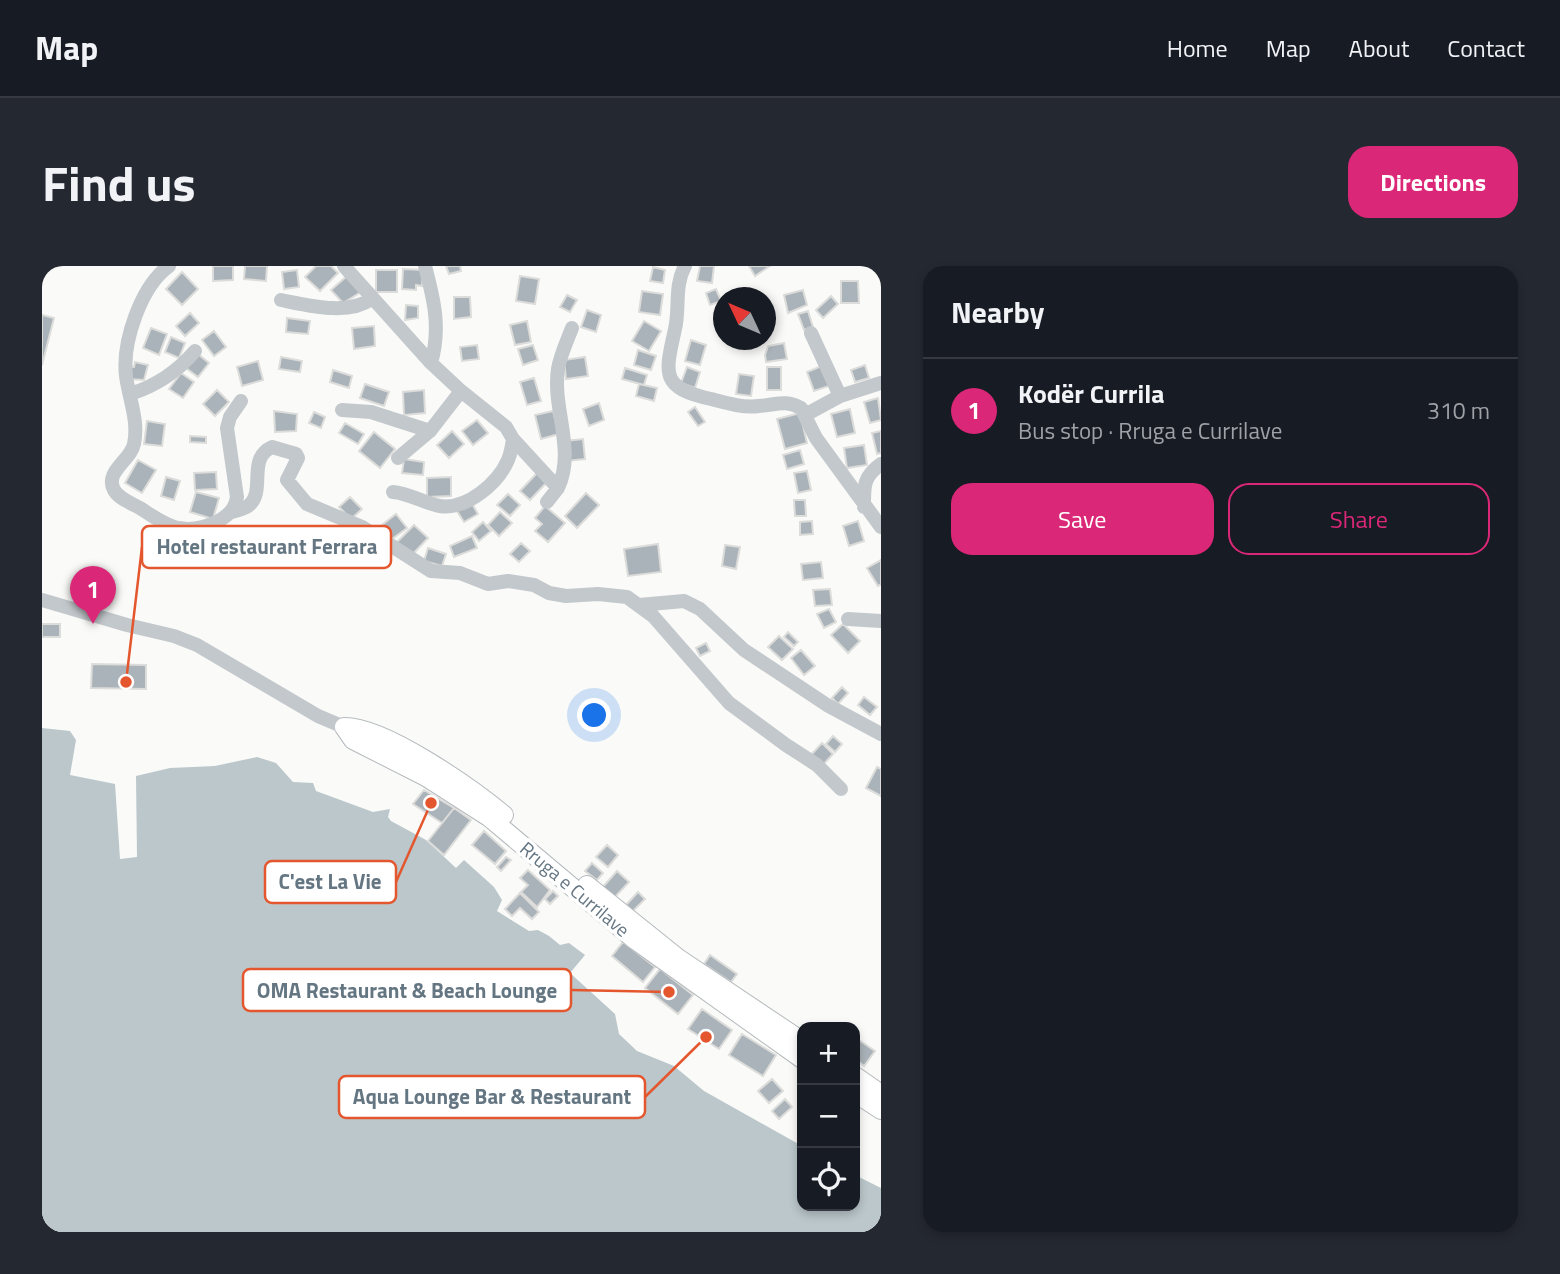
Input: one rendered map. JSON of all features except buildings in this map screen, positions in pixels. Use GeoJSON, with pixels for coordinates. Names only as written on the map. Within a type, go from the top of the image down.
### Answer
{"type":"FeatureCollection","features":[{"type":"Feature","properties":{"kind":"main road","name":"Rruga e Currilave"},"geometry":{"type":"LineString","coordinates":[[344,727],[358,727],[433,764],[461,782],[678,958],[797,1038]]}},
{"type":"Feature","properties":{"kind":"main road","name":"Rruga e Currilave"},"geometry":{"type":"LineString","coordinates":[[344,727],[353,740],[426,777],[490,818],[646,948],[797,1055]]}},
{"type":"Feature","properties":{"kind":"main road"},"geometry":{"type":"LineString","coordinates":[[860,1079],[881,1094]]}},
{"type":"Feature","properties":{"kind":"main road"},"geometry":{"type":"LineString","coordinates":[[860,1096],[881,1110]]}},
{"type":"Feature","properties":{"kind":"street"},"geometry":{"type":"LineString","coordinates":[[169,266],[148,287],[139,305],[126,363],[134,414],[134,446],[116,469],[111,480],[113,489],[120,497],[179,528],[197,528],[225,518],[236,506],[228,428],[230,417],[241,401]]}},
{"type":"Feature","properties":{"kind":"street"},"geometry":{"type":"LineString","coordinates":[[344,266],[431,363],[506,427],[513,439],[558,488]]}},
{"type":"Feature","properties":{"kind":"street"},"geometry":{"type":"LineString","coordinates":[[425,266],[436,320],[437,342],[431,363]]}},
{"type":"Feature","properties":{"kind":"street"},"geometry":{"type":"LineString","coordinates":[[685,266],[680,274],[678,317],[668,365],[669,376],[674,384],[685,394],[733,404],[757,407],[785,402],[801,408],[816,438],[881,527]]}},
{"type":"Feature","properties":{"kind":"street"},"geometry":{"type":"LineString","coordinates":[[281,300],[329,307],[350,306],[371,299]]}},
{"type":"Feature","properties":{"kind":"street"},"geometry":{"type":"LineString","coordinates":[[547,502],[563,477],[558,370],[572,328]]}},
{"type":"Feature","properties":{"kind":"street"},"geometry":{"type":"LineString","coordinates":[[811,333],[840,396]]}},
{"type":"Feature","properties":{"kind":"street"},"geometry":{"type":"LineString","coordinates":[[130,394],[153,385],[180,369],[195,351]]}},
{"type":"Feature","properties":{"kind":"street"},"geometry":{"type":"LineString","coordinates":[[805,415],[840,396],[881,383]]}},
{"type":"Feature","properties":{"kind":"street"},"geometry":{"type":"LineString","coordinates":[[398,458],[430,431],[461,391]]}},
{"type":"Feature","properties":{"kind":"street"},"geometry":{"type":"LineString","coordinates":[[342,410],[371,412],[430,431]]}},
{"type":"Feature","properties":{"kind":"street"},"geometry":{"type":"LineString","coordinates":[[393,492],[442,506],[474,497],[501,473],[510,457],[513,439]]}},
{"type":"Feature","properties":{"kind":"street"},"geometry":{"type":"LineString","coordinates":[[232,512],[248,506],[255,497],[257,465],[262,454],[272,447],[296,454],[297,464],[287,480],[307,504],[362,527],[431,572],[460,573],[488,584],[508,581],[534,585],[550,593],[566,596],[598,594],[627,597],[653,616],[729,703],[817,765],[841,789]]}},
{"type":"Feature","properties":{"kind":"street"},"geometry":{"type":"LineString","coordinates":[[864,507],[864,483],[881,464]]}},
{"type":"Feature","properties":{"kind":"street","name":"Rruga e Currilave"},"geometry":{"type":"LineString","coordinates":[[42,600],[174,636],[197,645],[318,716],[344,727]]}},
{"type":"Feature","properties":{"kind":"street"},"geometry":{"type":"LineString","coordinates":[[639,605],[684,601],[700,609],[744,650],[816,698],[881,734]]}},
{"type":"Feature","properties":{"kind":"street"},"geometry":{"type":"LineString","coordinates":[[848,619],[881,621]]}},
{"type":"Feature","properties":{"kind":"shaded area"},"geometry":{"type":"Polygon","coordinates":[[[42,728],[70,731],[76,740],[70,775],[115,784],[120,859],[137,857],[136,776],[170,768],[215,766],[257,757],[276,763],[293,782],[313,783],[316,791],[373,812],[390,809],[388,817],[391,821],[426,840],[456,868],[464,860],[494,887],[502,900],[497,911],[529,931],[538,930],[560,945],[569,943],[585,955],[570,973],[615,1014],[619,1034],[637,1051],[674,1066],[704,1091],[797,1143],[797,1211],[860,1211],[860,1178],[881,1188],[881,1232],[42,1232],[42,728]]]}},
{"type":"Feature","properties":{"kind":"place","name":"Kodër Currila"},"geometry":{"type":"Point","coordinates":[93,624]}},
{"type":"Feature","properties":{"kind":"place","name":"Hotel restaurant Ferrara"},"geometry":{"type":"Point","coordinates":[126,682]}},
{"type":"Feature","properties":{"kind":"place","name":"C'est La Vie"},"geometry":{"type":"Point","coordinates":[431,803]}},
{"type":"Feature","properties":{"kind":"place","name":"OMA Restaurant & Beach Lounge"},"geometry":{"type":"Point","coordinates":[669,992]}},
{"type":"Feature","properties":{"kind":"place","name":"Aqua Lounge Bar & Restaurant"},"geometry":{"type":"Point","coordinates":[706,1037]}}]}
